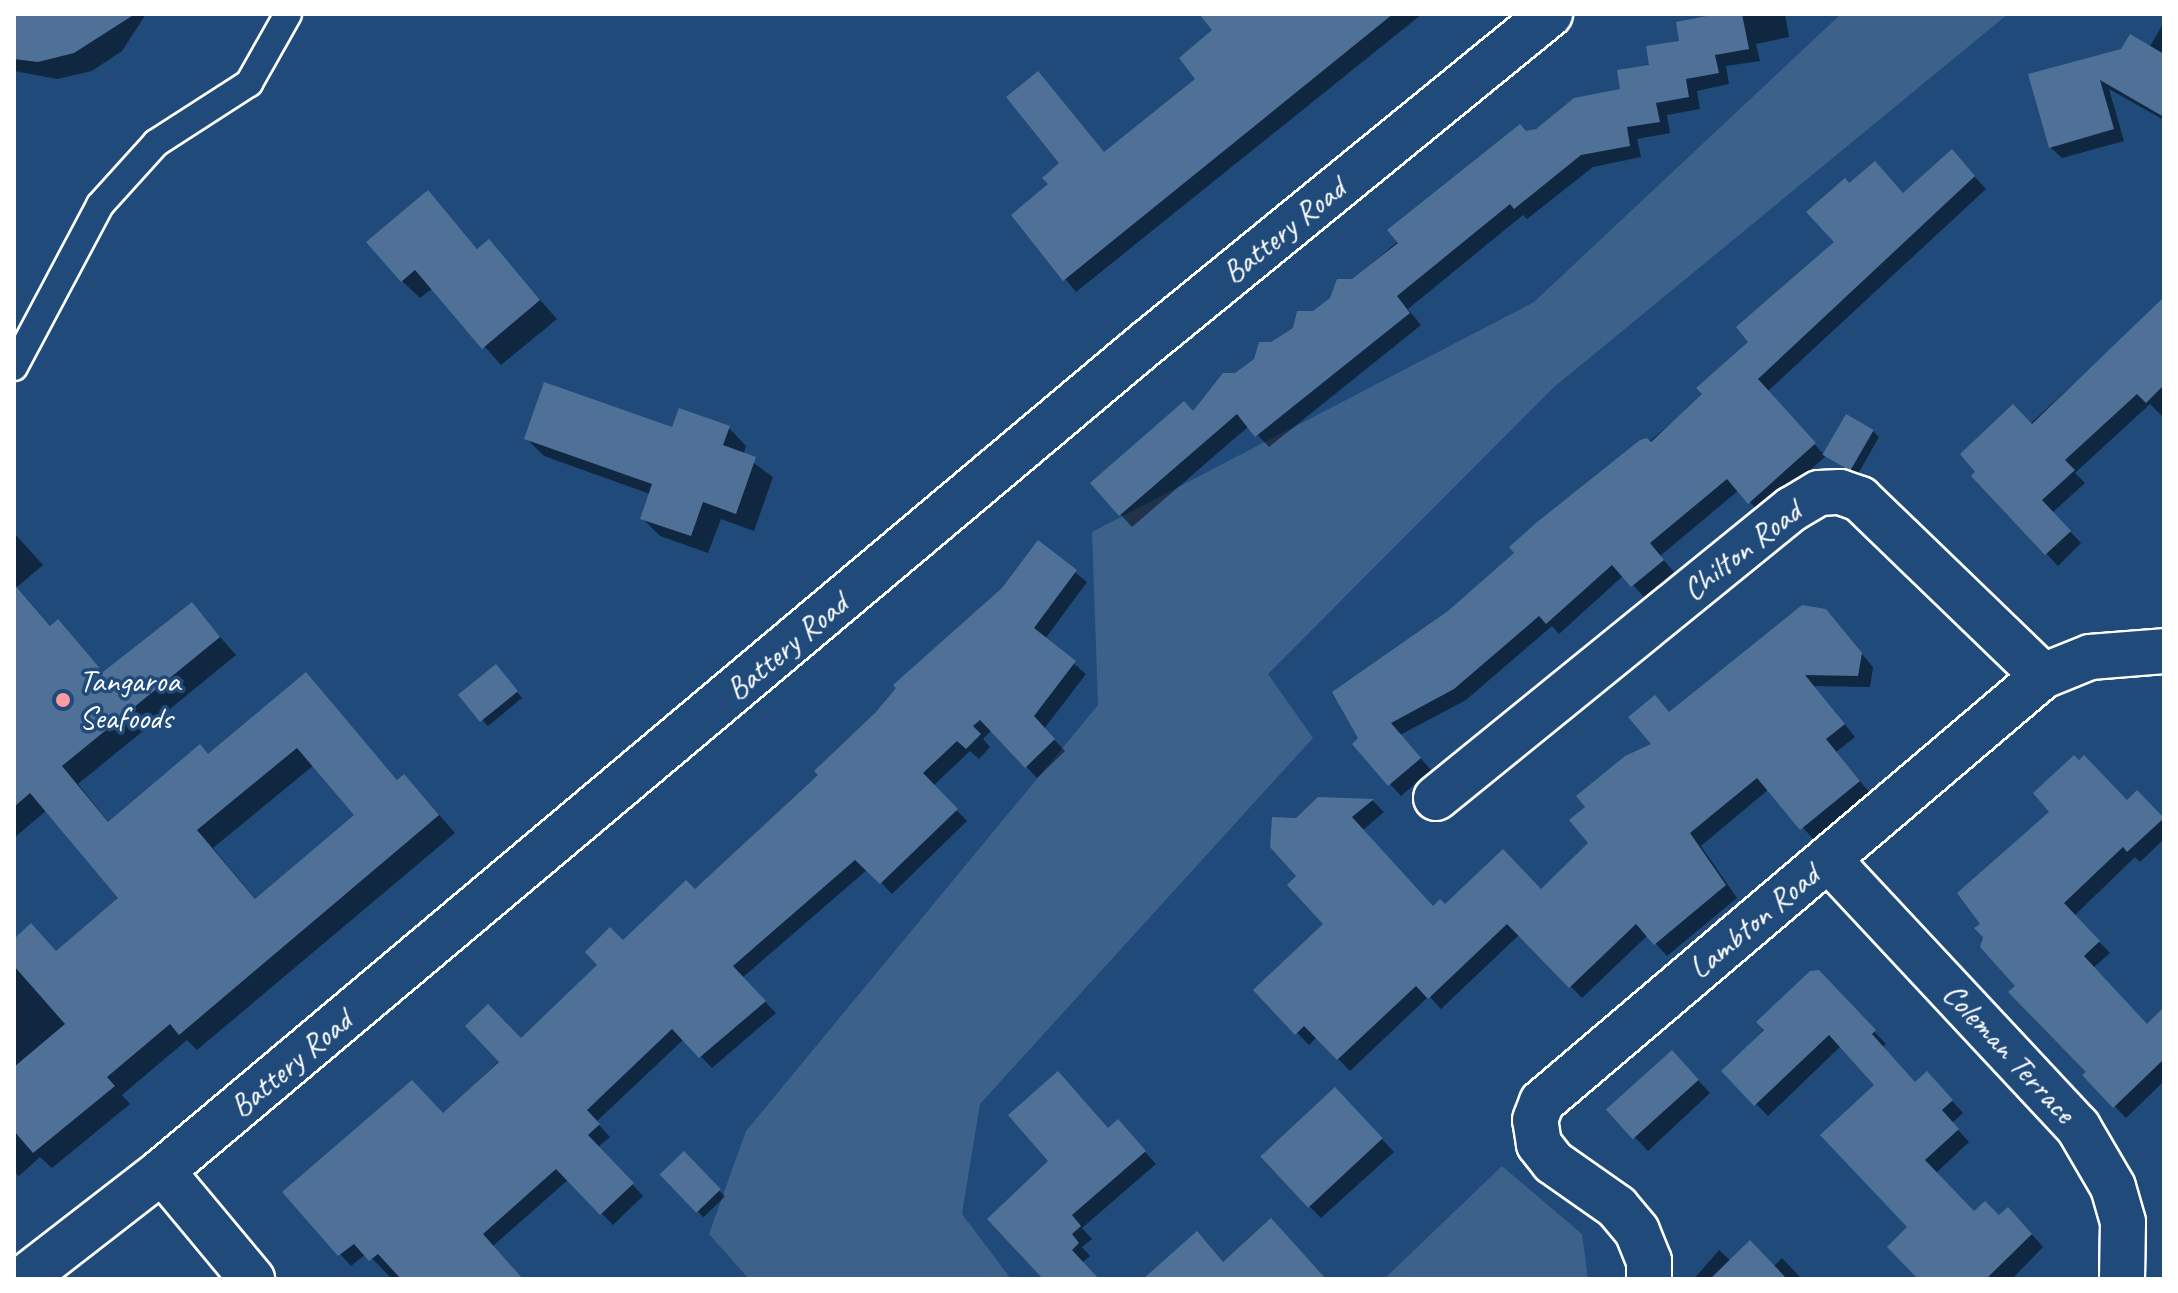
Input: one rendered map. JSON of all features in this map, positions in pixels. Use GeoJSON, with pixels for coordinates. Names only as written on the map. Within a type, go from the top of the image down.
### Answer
{"type":"FeatureCollection","features":[{"type":"Feature","properties":{"kind":"street","name":"Battery Road"},"geometry":{"type":"LineString","coordinates":[[23,1279],[162,1171],[1148,342],[1550,14]]}},
{"type":"Feature","properties":{"kind":"street","name":"Chilton Road"},"geometry":{"type":"LineString","coordinates":[[1436,798],[1792,509],[1819,493],[1840,492],[1860,499],[2043,676]]}},
{"type":"Feature","properties":{"kind":"street","name":"Lambton Road"},"geometry":{"type":"LineString","coordinates":[[1649,1279],[1649,1261],[1637,1231],[1617,1207],[1553,1162],[1539,1144],[1535,1120],[1542,1102],[2043,676],[2090,657],[2164,651]]}},
{"type":"Feature","properties":{"kind":"street","name":"Coleman Terrace"},"geometry":{"type":"LineString","coordinates":[[1828,859],[2078,1127],[2108,1176],[2123,1222],[2122,1279]]}},
{"type":"Feature","properties":{"kind":"street"},"geometry":{"type":"LineString","coordinates":[[162,1171],[252,1279]]}},
{"type":"Feature","properties":{"kind":"lane"},"geometry":{"type":"LineString","coordinates":[[14,367],[100,205],[156,143],[249,83],[288,14]]}},
{"type":"Feature","properties":{"kind":"shaded area"},"geometry":{"type":"Polygon","coordinates":[[[1841,14],[2008,14],[1553,388],[1268,674],[1313,738],[980,1104],[962,1214],[1011,1279],[749,1279],[709,1234],[746,1131],[1098,705],[1092,532],[1534,302],[1841,14]]]}},
{"type":"Feature","properties":{"kind":"shaded area"},"geometry":{"type":"Polygon","coordinates":[[[1502,1166],[1582,1234],[1588,1279],[1384,1279],[1502,1166]]]}},
{"type":"Feature","properties":{"kind":"building"},"geometry":{"type":"Polygon","coordinates":[[[14,14],[135,14],[74,53],[38,62],[14,59],[14,14]]]}},
{"type":"Feature","properties":{"kind":"building"},"geometry":{"type":"Polygon","coordinates":[[[1199,14],[1393,14],[1063,281],[1011,215],[1048,184],[1042,178],[1059,163],[1006,97],[1038,71],[1104,152],[1195,79],[1179,58],[1212,30],[1199,14]]]}},
{"type":"Feature","properties":{"kind":"building"},"geometry":{"type":"Polygon","coordinates":[[[1717,14],[1742,14],[1749,49],[1715,55],[1719,73],[1686,79],[1689,97],[1656,103],[1660,122],[1627,127],[1630,146],[1581,155],[1514,209],[1510,204],[1397,296],[1410,313],[1255,437],[1237,414],[1119,516],[1090,483],[1184,401],[1193,411],[1223,373],[1235,373],[1254,359],[1259,342],[1271,342],[1293,328],[1297,311],[1313,311],[1330,298],[1337,279],[1352,279],[1398,243],[1387,230],[1520,124],[1526,131],[1536,129],[1574,98],[1620,89],[1617,70],[1649,65],[1646,46],[1679,41],[1676,22],[1717,14]]]}},
{"type":"Feature","properties":{"kind":"building"},"geometry":{"type":"Polygon","coordinates":[[[2130,34],[2164,54],[2164,117],[2100,80],[2114,129],[2049,148],[2028,74],[2121,49],[2130,34]]]}},
{"type":"Feature","properties":{"kind":"building"},"geometry":{"type":"Polygon","coordinates":[[[1952,149],[1975,176],[1758,379],[1816,443],[1748,504],[1727,479],[1650,543],[1664,560],[1631,587],[1612,565],[1546,624],[1539,616],[1454,689],[1391,723],[1421,758],[1388,786],[1352,744],[1358,738],[1332,692],[1448,611],[1514,553],[1509,547],[1536,523],[1640,440],[1647,438],[1651,442],[1702,394],[1696,388],[1748,342],[1736,327],[1834,242],[1806,212],[1845,178],[1849,183],[1875,161],[1903,193],[1952,149]]]}},
{"type":"Feature","properties":{"kind":"building"},"geometry":{"type":"Polygon","coordinates":[[[428,190],[477,249],[489,239],[540,300],[482,349],[415,270],[401,282],[366,242],[428,190]]]}},
{"type":"Feature","properties":{"kind":"building"},"geometry":{"type":"Polygon","coordinates":[[[2164,297],[2164,385],[2146,403],[2137,394],[2065,460],[2075,470],[2042,500],[2071,531],[2045,555],[1971,476],[1975,472],[1960,454],[2013,404],[2032,424],[2164,297]]]}},
{"type":"Feature","properties":{"kind":"building"},"geometry":{"type":"Polygon","coordinates":[[[544,382],[672,427],[679,408],[730,426],[723,445],[756,457],[736,514],[703,502],[691,536],[640,519],[652,484],[524,439],[544,382]]]}},
{"type":"Feature","properties":{"kind":"building"},"geometry":{"type":"Polygon","coordinates":[[[1846,414],[1874,430],[1850,471],[1822,455],[1846,414]]]}},
{"type":"Feature","properties":{"kind":"building"},"geometry":{"type":"Polygon","coordinates":[[[1038,540],[1077,570],[1034,628],[1076,661],[1034,716],[1055,739],[1025,768],[980,720],[973,726],[981,734],[966,749],[957,741],[923,773],[958,809],[880,884],[855,860],[733,966],[766,1001],[699,1058],[672,1029],[587,1110],[600,1124],[588,1135],[634,1183],[600,1215],[556,1169],[483,1234],[523,1279],[401,1279],[378,1254],[369,1261],[354,1244],[338,1256],[282,1192],[412,1080],[443,1113],[499,1062],[465,1026],[488,1004],[521,1038],[597,965],[585,952],[610,927],[623,940],[686,880],[695,889],[818,775],[814,771],[876,712],[896,688],[893,685],[1002,588],[1038,540]]]}},
{"type":"Feature","properties":{"kind":"building"},"geometry":{"type":"Polygon","coordinates":[[[14,584],[50,626],[58,619],[103,672],[192,602],[220,637],[62,766],[108,822],[200,744],[208,754],[306,672],[397,780],[404,774],[439,815],[179,1035],[170,1024],[107,1077],[115,1086],[33,1153],[14,1131],[14,1067],[65,1024],[14,966],[14,939],[31,923],[56,951],[118,898],[30,793],[14,807],[14,584]],[[297,748],[197,830],[255,899],[354,815],[297,748]]]}},
{"type":"Feature","properties":{"kind":"building"},"geometry":{"type":"Polygon","coordinates":[[[1802,605],[1826,609],[1862,653],[1858,676],[1805,675],[1845,724],[1826,739],[1860,781],[1800,830],[1757,778],[1690,833],[1726,885],[1654,945],[1636,924],[1569,988],[1507,924],[1428,999],[1416,986],[1337,1060],[1304,1026],[1295,1035],[1253,990],[1323,924],[1287,885],[1296,876],[1270,847],[1272,817],[1296,818],[1318,797],[1374,799],[1352,817],[1433,906],[1440,899],[1445,904],[1503,849],[1541,889],[1588,843],[1569,820],[1585,807],[1576,796],[1625,756],[1651,744],[1628,717],[1655,695],[1669,712],[1802,605]]]}},
{"type":"Feature","properties":{"kind":"building"},"geometry":{"type":"Polygon","coordinates":[[[496,664],[518,691],[480,722],[458,695],[496,664]]]}},
{"type":"Feature","properties":{"kind":"building"},"geometry":{"type":"Polygon","coordinates":[[[2074,755],[2079,760],[2084,755],[2127,800],[2137,790],[2164,818],[2127,852],[2123,847],[2064,903],[2100,941],[2084,956],[2147,1024],[2164,1007],[2164,1059],[2113,1108],[2082,1075],[2086,1072],[2008,992],[2015,986],[1980,947],[1983,937],[1974,928],[1980,924],[1957,893],[2049,812],[2033,793],[2074,755]]]}},
{"type":"Feature","properties":{"kind":"building"},"geometry":{"type":"Polygon","coordinates":[[[1819,970],[1876,1030],[1872,1034],[1915,1082],[1927,1071],[1953,1100],[1942,1110],[1959,1129],[1925,1160],[1974,1211],[1985,1201],[1999,1215],[2008,1207],[2032,1234],[1986,1279],[1918,1279],[1887,1247],[1907,1227],[1820,1135],[1874,1085],[1829,1035],[1754,1106],[1721,1071],[1764,1030],[1756,1022],[1810,971],[1819,970]]]}},
{"type":"Feature","properties":{"kind":"building"},"geometry":{"type":"Polygon","coordinates":[[[1672,1050],[1699,1080],[1633,1139],[1606,1110],[1672,1050]]]}},
{"type":"Feature","properties":{"kind":"building"},"geometry":{"type":"Polygon","coordinates":[[[1058,1071],[1108,1128],[1118,1119],[1146,1151],[1072,1215],[1081,1226],[1072,1234],[1079,1243],[1072,1250],[1099,1279],[1043,1279],[987,1219],[1048,1161],[1008,1115],[1058,1071]]]}},
{"type":"Feature","properties":{"kind":"building"},"geometry":{"type":"Polygon","coordinates":[[[1335,1087],[1383,1138],[1308,1208],[1260,1157],[1335,1087]]]}},
{"type":"Feature","properties":{"kind":"building"},"geometry":{"type":"Polygon","coordinates":[[[684,1151],[721,1189],[696,1213],[660,1175],[684,1151]]]}},
{"type":"Feature","properties":{"kind":"building"},"geometry":{"type":"Polygon","coordinates":[[[1271,1218],[1326,1279],[1143,1279],[1197,1231],[1223,1262],[1271,1218]]]}},
{"type":"Feature","properties":{"kind":"building"},"geometry":{"type":"Polygon","coordinates":[[[1750,1240],[1787,1279],[1710,1279],[1750,1240]]]}},
{"type":"Feature","properties":{"kind":"place","name":"Tangaroa Seafoods"},"geometry":{"type":"Point","coordinates":[63,700]}}]}
